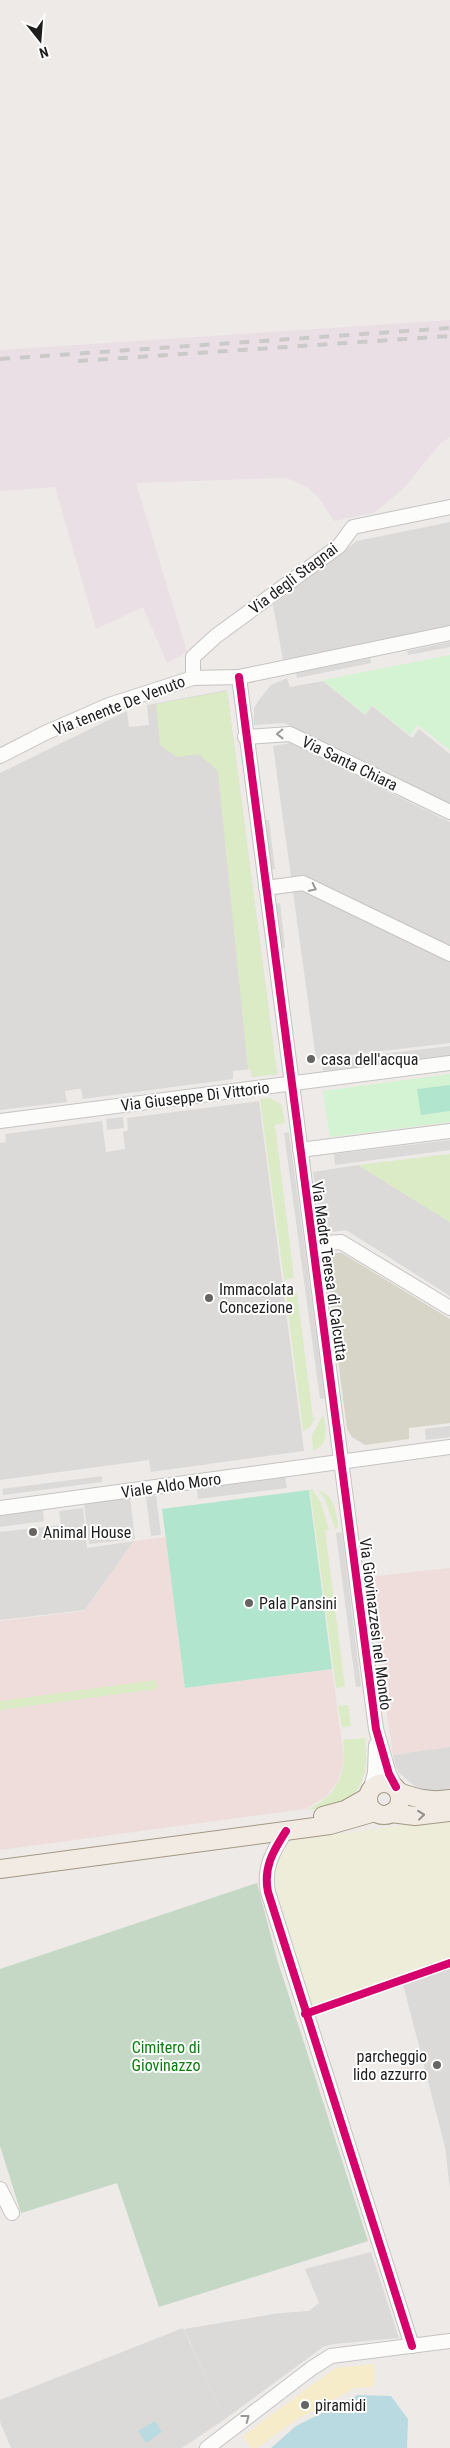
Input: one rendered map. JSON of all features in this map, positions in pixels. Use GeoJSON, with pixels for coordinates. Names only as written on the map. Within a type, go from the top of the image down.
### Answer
{"type":"FeatureCollection","features":[{"type":"Feature","properties":{"kind":"main road"},"geometry":{"type":"LineString","coordinates":[[376,1803],[374,1786],[385,1783],[422,1800],[433,1802],[450,1800]]}},
{"type":"Feature","properties":{"kind":"main road"},"geometry":{"type":"LineString","coordinates":[[0,1859],[325,1816],[376,1803],[400,1802],[397,1789]]}},
{"type":"Feature","properties":{"kind":"main road"},"geometry":{"type":"LineString","coordinates":[[376,1803],[400,1816],[450,1812]]}},
{"type":"Feature","properties":{"kind":"main road"},"geometry":{"type":"LineString","coordinates":[[0,1869],[339,1824],[376,1803]]}},
{"type":"Feature","properties":{"kind":"street","name":"Via degli Stagnai"},"geometry":{"type":"LineString","coordinates":[[193,678],[193,657],[216,636],[339,546],[354,527],[450,507]]}},
{"type":"Feature","properties":{"kind":"street","name":"Via tenente De Venuto"},"geometry":{"type":"LineString","coordinates":[[0,756],[45,733],[109,706],[193,678],[238,677],[450,634]]}},
{"type":"Feature","properties":{"kind":"street","name":"Via Madre Teresa di Calcutta"},"geometry":{"type":"LineString","coordinates":[[238,677],[341,1462]]}},
{"type":"Feature","properties":{"kind":"street","name":"Via Santa Chiara"},"geometry":{"type":"LineString","coordinates":[[245,737],[290,734],[450,812]]}},
{"type":"Feature","properties":{"kind":"street"},"geometry":{"type":"LineString","coordinates":[[266,888],[303,883],[450,954]]}},
{"type":"Feature","properties":{"kind":"street","name":"Via Giuseppe Di Vittorio"},"geometry":{"type":"LineString","coordinates":[[0,1121],[450,1063]]}},
{"type":"Feature","properties":{"kind":"street"},"geometry":{"type":"LineString","coordinates":[[300,1150],[450,1131]]}},
{"type":"Feature","properties":{"kind":"street"},"geometry":{"type":"LineString","coordinates":[[313,1244],[341,1242],[450,1308]]}},
{"type":"Feature","properties":{"kind":"street","name":"Viale Aldo Moro"},"geometry":{"type":"LineString","coordinates":[[0,1508],[450,1447]]}},
{"type":"Feature","properties":{"kind":"street","name":"Via Giovinazzesi nel Mondo"},"geometry":{"type":"LineString","coordinates":[[341,1462],[376,1730],[376,1803]]}},
{"type":"Feature","properties":{"kind":"street","name":"Via Giovinazzesi nel Mondo"},"geometry":{"type":"LineString","coordinates":[[376,1730],[389,1774],[397,1789]]}},
{"type":"Feature","properties":{"kind":"street"},"geometry":{"type":"LineString","coordinates":[[286,1831],[274,1850],[267,1868],[268,1892],[412,2346]]}},
{"type":"Feature","properties":{"kind":"street"},"geometry":{"type":"LineString","coordinates":[[0,2189],[12,2213]]}},
{"type":"Feature","properties":{"kind":"street"},"geometry":{"type":"LineString","coordinates":[[207,2448],[326,2358],[337,2354],[450,2341]]}},
{"type":"Feature","properties":{"kind":"shaded area"},"geometry":{"type":"Polygon","coordinates":[[[450,320],[450,437],[440,444],[404,488],[374,513],[334,521],[319,498],[307,487],[287,478],[136,483],[187,652],[167,663],[143,607],[96,629],[55,487],[0,491],[0,350],[450,320]]]}},
{"type":"Feature","properties":{"kind":"shaded area"},"geometry":{"type":"Polygon","coordinates":[[[450,522],[450,626],[283,660],[273,605],[357,541],[450,522]]]}},
{"type":"Feature","properties":{"kind":"shaded area"},"geometry":{"type":"Polygon","coordinates":[[[450,642],[450,647],[408,655],[407,651],[450,642]]]}},
{"type":"Feature","properties":{"kind":"shaded area"},"geometry":{"type":"Polygon","coordinates":[[[370,658],[371,663],[297,678],[296,673],[370,658]]]}},
{"type":"Feature","properties":{"kind":"shaded area"},"geometry":{"type":"Polygon","coordinates":[[[287,678],[290,687],[323,681],[365,715],[372,706],[412,738],[419,729],[450,754],[450,804],[284,723],[254,725],[254,708],[259,700],[271,685],[287,678]]]}},
{"type":"Feature","properties":{"kind":"shaded area"},"geometry":{"type":"Polygon","coordinates":[[[227,690],[277,1074],[252,1077],[251,1069],[233,1071],[233,1079],[83,1099],[81,1089],[76,1089],[65,1091],[67,1102],[0,1110],[0,773],[127,711],[129,727],[149,725],[147,705],[227,690]]]}},
{"type":"Feature","properties":{"kind":"shaded area"},"geometry":{"type":"Polygon","coordinates":[[[290,743],[450,822],[450,1043],[316,1059],[273,746],[290,743]]]}},
{"type":"Feature","properties":{"kind":"shaded area"},"geometry":{"type":"Polygon","coordinates":[[[264,820],[269,820],[275,869],[270,870],[264,820]]]}},
{"type":"Feature","properties":{"kind":"shaded area"},"geometry":{"type":"Polygon","coordinates":[[[280,903],[285,948],[280,948],[275,904],[280,903]]]}},
{"type":"Feature","properties":{"kind":"shaded area"},"geometry":{"type":"Polygon","coordinates":[[[450,1046],[450,1056],[323,1071],[322,1061],[450,1046]]]}},
{"type":"Feature","properties":{"kind":"shaded area"},"geometry":{"type":"Polygon","coordinates":[[[259,1101],[304,1451],[151,1472],[149,1460],[0,1480],[0,1143],[6,1142],[5,1134],[102,1121],[106,1152],[125,1149],[123,1132],[128,1130],[127,1118],[259,1101]]]}},
{"type":"Feature","properties":{"kind":"shaded area"},"geometry":{"type":"Polygon","coordinates":[[[123,1117],[124,1128],[107,1130],[106,1119],[123,1117]]]}},
{"type":"Feature","properties":{"kind":"shaded area"},"geometry":{"type":"Polygon","coordinates":[[[289,1132],[325,1398],[320,1399],[284,1133],[289,1132]]]}},
{"type":"Feature","properties":{"kind":"shaded area"},"geometry":{"type":"Polygon","coordinates":[[[450,1140],[450,1150],[335,1165],[334,1154],[450,1140]]]}},
{"type":"Feature","properties":{"kind":"shaded area"},"geometry":{"type":"Polygon","coordinates":[[[358,1165],[450,1222],[450,1296],[346,1230],[326,1233],[321,1228],[313,1172],[358,1165]]]}},
{"type":"Feature","properties":{"kind":"shaded area"},"geometry":{"type":"Polygon","coordinates":[[[342,1253],[450,1319],[450,1423],[409,1428],[409,1439],[365,1445],[352,1437],[347,1429],[325,1259],[326,1254],[342,1253]]]}},
{"type":"Feature","properties":{"kind":"shaded area"},"geometry":{"type":"Polygon","coordinates":[[[450,1426],[450,1437],[426,1440],[425,1429],[450,1426]]]}},
{"type":"Feature","properties":{"kind":"shaded area"},"geometry":{"type":"Polygon","coordinates":[[[102,1476],[102,1482],[3,1495],[2,1489],[102,1476]]]}},
{"type":"Feature","properties":{"kind":"shaded area"},"geometry":{"type":"Polygon","coordinates":[[[285,1477],[287,1488],[198,1499],[197,1489],[285,1477]]]}},
{"type":"Feature","properties":{"kind":"shaded area"},"geometry":{"type":"Polygon","coordinates":[[[156,1496],[161,1535],[151,1536],[146,1497],[156,1496]]]}},
{"type":"Feature","properties":{"kind":"shaded area"},"geometry":{"type":"Polygon","coordinates":[[[130,1497],[135,1539],[89,1544],[84,1504],[130,1497]]]}},
{"type":"Feature","properties":{"kind":"shaded area"},"geometry":{"type":"Polygon","coordinates":[[[83,1508],[87,1548],[134,1541],[85,1610],[0,1620],[0,1532],[61,1525],[59,1511],[83,1508]]]}},
{"type":"Feature","properties":{"kind":"shaded area"},"geometry":{"type":"Polygon","coordinates":[[[43,1510],[44,1521],[0,1527],[0,1516],[43,1510]]]}},
{"type":"Feature","properties":{"kind":"shaded area"},"geometry":{"type":"Polygon","coordinates":[[[342,1532],[361,1686],[356,1687],[336,1533],[342,1532]]]}},
{"type":"Feature","properties":{"kind":"shaded area"},"geometry":{"type":"Polygon","coordinates":[[[166,1537],[185,1688],[332,1669],[344,1758],[338,1782],[326,1797],[305,1809],[0,1850],[0,1621],[85,1611],[134,1541],[166,1537]]]}},
{"type":"Feature","properties":{"kind":"shaded area"},"geometry":{"type":"Polygon","coordinates":[[[450,1568],[450,1747],[393,1755],[367,1577],[450,1568]]]}},
{"type":"Feature","properties":{"kind":"shaded area"},"geometry":{"type":"Polygon","coordinates":[[[450,1747],[450,1791],[426,1792],[416,1787],[399,1773],[395,1764],[393,1755],[450,1747]]]}},
{"type":"Feature","properties":{"kind":"shaded area","name":"parcheggio lido azzurro"},"geometry":{"type":"Polygon","coordinates":[[[450,1967],[450,2189],[445,2147],[403,1984],[450,1967]]]}},
{"type":"Feature","properties":{"kind":"shaded area"},"geometry":{"type":"Polygon","coordinates":[[[371,2252],[399,2338],[333,2344],[323,2347],[225,2419],[184,2329],[280,2313],[309,2311],[319,2303],[305,2269],[371,2252]]]}},
{"type":"Feature","properties":{"kind":"shaded area"},"geometry":{"type":"Polygon","coordinates":[[[183,2328],[225,2419],[182,2448],[11,2448],[0,2422],[0,2400],[183,2328]]]}},
{"type":"Feature","properties":{"kind":"green space"},"geometry":{"type":"Polygon","coordinates":[[[450,655],[450,750],[418,725],[410,735],[372,705],[365,714],[323,680],[450,655]]]}},
{"type":"Feature","properties":{"kind":"green space"},"geometry":{"type":"Polygon","coordinates":[[[227,691],[277,1074],[252,1077],[251,1069],[248,1069],[218,771],[199,754],[177,757],[160,745],[156,704],[227,691]]]}},
{"type":"Feature","properties":{"kind":"green space"},"geometry":{"type":"Polygon","coordinates":[[[450,1074],[450,1122],[330,1137],[323,1091],[450,1074]]]}},
{"type":"Feature","properties":{"kind":"green space"},"geometry":{"type":"Polygon","coordinates":[[[450,1085],[450,1111],[421,1115],[417,1089],[450,1085]]]}},
{"type":"Feature","properties":{"kind":"green space"},"geometry":{"type":"Polygon","coordinates":[[[270,1098],[281,1104],[285,1123],[275,1125],[294,1278],[284,1280],[260,1099],[270,1098]]]}},
{"type":"Feature","properties":{"kind":"green space"},"geometry":{"type":"Polygon","coordinates":[[[450,1154],[450,1222],[358,1165],[450,1154]]]}},
{"type":"Feature","properties":{"kind":"green space"},"geometry":{"type":"Polygon","coordinates":[[[297,1293],[313,1418],[316,1417],[310,1427],[303,1431],[286,1295],[297,1293]]]}},
{"type":"Feature","properties":{"kind":"green space"},"geometry":{"type":"Polygon","coordinates":[[[322,1417],[324,1417],[325,1427],[324,1441],[322,1445],[313,1451],[312,1435],[322,1417]]]}},
{"type":"Feature","properties":{"kind":"green space"},"geometry":{"type":"Polygon","coordinates":[[[310,1489],[312,1489],[321,1503],[329,1530],[325,1530],[345,1687],[336,1688],[310,1489]]]}},
{"type":"Feature","properties":{"kind":"green space","name":"Pala Pansini"},"geometry":{"type":"Polygon","coordinates":[[[309,1490],[332,1669],[185,1688],[162,1509],[309,1490]]]}},
{"type":"Feature","properties":{"kind":"green space"},"geometry":{"type":"Polygon","coordinates":[[[318,1490],[332,1501],[336,1511],[338,1528],[335,1529],[325,1499],[318,1490]]]}},
{"type":"Feature","properties":{"kind":"green space"},"geometry":{"type":"Polygon","coordinates":[[[156,1680],[157,1689],[0,1710],[0,1701],[156,1680]]]}},
{"type":"Feature","properties":{"kind":"green space"},"geometry":{"type":"Polygon","coordinates":[[[348,1705],[351,1726],[342,1727],[338,1706],[348,1705]]]}},
{"type":"Feature","properties":{"kind":"green space"},"geometry":{"type":"Polygon","coordinates":[[[365,1738],[365,1770],[362,1782],[356,1791],[336,1803],[306,1810],[326,1798],[338,1782],[343,1763],[343,1740],[365,1738]]]}},
{"type":"Feature","properties":{"kind":"green space"},"geometry":{"type":"Polygon","coordinates":[[[450,1819],[450,1958],[310,2006],[274,1879],[276,1867],[285,1849],[293,1840],[450,1819]]]}},
{"type":"Feature","properties":{"kind":"green space","name":"Cimitero di Giovinazzo"},"geometry":{"type":"Polygon","coordinates":[[[257,1883],[277,1959],[368,2241],[159,2307],[117,2183],[21,2213],[0,2146],[0,1969],[257,1883]]]}},
{"type":"Feature","properties":{"kind":"sand","name":"piramidi"},"geometry":{"type":"Polygon","coordinates":[[[374,2364],[374,2387],[355,2388],[294,2421],[257,2448],[251,2448],[243,2436],[335,2368],[374,2364]]]}},
{"type":"Feature","properties":{"kind":"water"},"geometry":{"type":"Polygon","coordinates":[[[358,2395],[391,2396],[408,2419],[407,2448],[271,2448],[296,2426],[358,2395]]]}},
{"type":"Feature","properties":{"kind":"water"},"geometry":{"type":"Polygon","coordinates":[[[155,2421],[162,2432],[146,2443],[138,2431],[155,2421]]]}},
{"type":"Feature","properties":{"kind":"railway"},"geometry":{"type":"LineString","coordinates":[[0,359],[450,328]]}},
{"type":"Feature","properties":{"kind":"railway"},"geometry":{"type":"LineString","coordinates":[[78,361],[450,336]]}},
{"type":"Feature","properties":{"kind":"cycle path"},"geometry":{"type":"LineString","coordinates":[[239,677],[376,1729],[389,1774],[396,1787]]}},
{"type":"Feature","properties":{"kind":"cycle path"},"geometry":{"type":"LineString","coordinates":[[286,1831],[270,1860],[267,1875],[268,1892],[412,2346]]}},
{"type":"Feature","properties":{"kind":"cycle path"},"geometry":{"type":"LineString","coordinates":[[305,2014],[450,1963]]}},
{"type":"Feature","properties":{"kind":"place","name":"casa dell'acqua"},"geometry":{"type":"Point","coordinates":[311,1059]}},
{"type":"Feature","properties":{"kind":"place","name":"Immacolata Concezione"},"geometry":{"type":"Point","coordinates":[209,1298]}},
{"type":"Feature","properties":{"kind":"place","name":"Animal House"},"geometry":{"type":"Point","coordinates":[33,1532]}},
{"type":"Feature","properties":{"kind":"place","name":"Pala Pansini"},"geometry":{"type":"Point","coordinates":[249,1603]}},
{"type":"Feature","properties":{"kind":"place","name":"parcheggio lido azzurro"},"geometry":{"type":"Point","coordinates":[437,2065]}},
{"type":"Feature","properties":{"kind":"place","name":"piramidi"},"geometry":{"type":"Point","coordinates":[305,2405]}}]}
